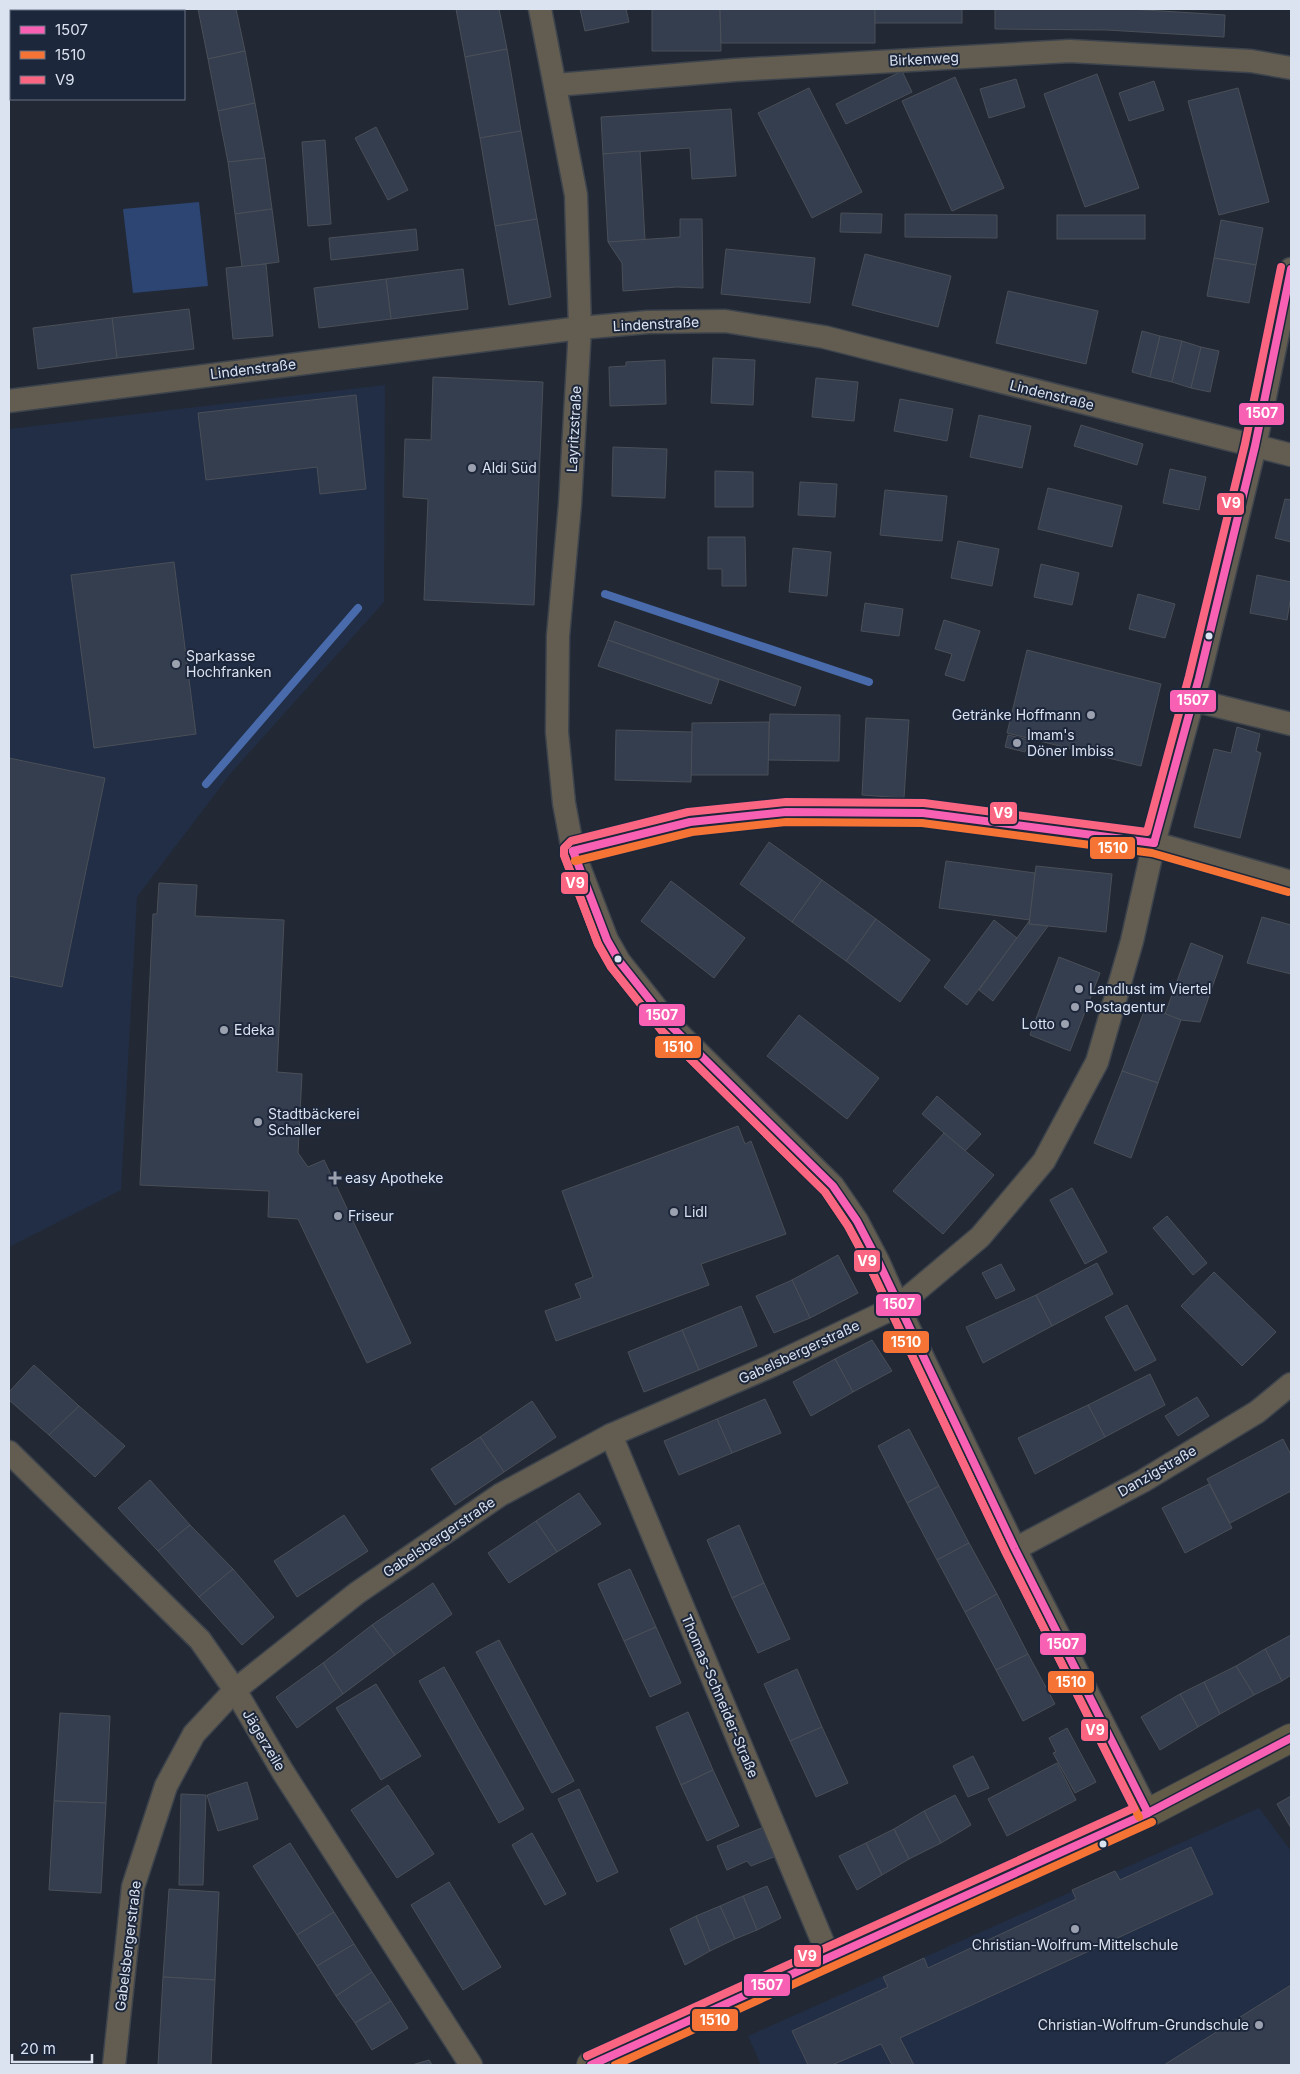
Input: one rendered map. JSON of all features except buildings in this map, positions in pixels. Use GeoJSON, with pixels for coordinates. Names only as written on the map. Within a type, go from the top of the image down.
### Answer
{"type":"FeatureCollection","features":[{"type":"Feature","properties":{"kind":"street","name":"Layritzstraße"},"geometry":{"type":"LineString","coordinates":[[540,9],[576,195],[580,328],[570,504],[558,636],[556,732],[564,803],[573,851],[607,940],[619,961],[669,1024],[833,1186],[857,1221],[878,1261],[1015,1548],[1148,1813]]}},
{"type":"Feature","properties":{"kind":"street","name":"Birkenweg"},"geometry":{"type":"LineString","coordinates":[[556,85],[735,70],[1070,52],[1251,61],[1291,68]]}},
{"type":"Feature","properties":{"kind":"street","name":"Gabelsbergerstraße"},"geometry":{"type":"LineString","coordinates":[[114,2065],[133,1887],[166,1786],[194,1734],[235,1690],[357,1593],[492,1500],[611,1435],[772,1366],[898,1306],[980,1237],[1044,1161],[1097,1062],[1132,941],[1154,843],[1193,700],[1255,446],[1291,269]]}},
{"type":"Feature","properties":{"kind":"street","name":"Lindenstraße"},"geometry":{"type":"LineString","coordinates":[[9,401],[580,328],[648,322],[725,321],[824,337],[1291,455]]}},
{"type":"Feature","properties":{"kind":"street"},"geometry":{"type":"LineString","coordinates":[[1193,700],[1291,724]]}},
{"type":"Feature","properties":{"kind":"street"},"geometry":{"type":"LineString","coordinates":[[573,851],[690,822],[786,812],[923,813],[1154,843],[1291,882]]}},
{"type":"Feature","properties":{"kind":"street","name":"Danzigstraße"},"geometry":{"type":"LineString","coordinates":[[1015,1548],[1143,1481],[1257,1412],[1291,1384]]}},
{"type":"Feature","properties":{"kind":"street","name":"Thomas-Schneider-Straße"},"geometry":{"type":"LineString","coordinates":[[611,1435],[829,1957]]}},
{"type":"Feature","properties":{"kind":"street","name":"Jägerzeile"},"geometry":{"type":"LineString","coordinates":[[9,1452],[200,1640],[235,1690],[283,1772],[472,2065]]}},
{"type":"Feature","properties":{"kind":"street"},"geometry":{"type":"LineString","coordinates":[[591,2065],[1148,1813],[1291,1738]]}},
{"type":"Feature","properties":{"kind":"shaded area"},"geometry":{"type":"Polygon","coordinates":[[[199,202],[208,286],[133,293],[123,209],[199,202]]]}},
{"type":"Feature","properties":{"kind":"shaded area"},"geometry":{"type":"Polygon","coordinates":[[[385,385],[384,602],[231,773],[137,897],[121,1190],[9,1247],[9,429],[385,385]]]}},
{"type":"Feature","properties":{"kind":"shaded area"},"geometry":{"type":"Polygon","coordinates":[[[1259,1808],[1291,1851],[1291,2065],[761,2065],[748,2036],[1259,1808]]]}},
{"type":"Feature","properties":{"kind":"waterway"},"geometry":{"type":"LineString","coordinates":[[605,594],[869,682]]}},
{"type":"Feature","properties":{"kind":"waterway"},"geometry":{"type":"LineString","coordinates":[[206,784],[358,608]]}},
{"type":"Feature","properties":{"kind":"transit line","name":"V9"},"geometry":{"type":"LineString","coordinates":[[587,2056],[1134,1808],[1006,1553],[869,1265],[848,1226],[825,1192],[662,1031],[611,967],[598,944],[564,855],[564,848],[571,841],[688,812],[786,802],[924,803],[1147,832],[1189,676],[1245,444],[1281,267]]}},
{"type":"Feature","properties":{"kind":"transit line","name":"1507"},"geometry":{"type":"LineString","coordinates":[[1154,843],[1199,678],[1255,446],[1291,269]]}},
{"type":"Feature","properties":{"kind":"transit line","name":"1507"},"geometry":{"type":"LineString","coordinates":[[573,851],[690,822],[786,812],[923,813],[1154,843]]}},
{"type":"Feature","properties":{"kind":"transit line","name":"1510"},"geometry":{"type":"LineString","coordinates":[[575,861],[692,832],[786,822],[922,823],[1152,853],[1288,892]]}},
{"type":"Feature","properties":{"kind":"transit line","name":"1507"},"geometry":{"type":"LineString","coordinates":[[573,851],[607,940],[619,961],[669,1024],[833,1186],[857,1221],[878,1261],[1015,1549],[1148,1813]]}},
{"type":"Feature","properties":{"kind":"transit line","name":"1510"},"geometry":{"type":"LineString","coordinates":[[564,855],[598,944],[611,967],[662,1031],[825,1192],[848,1226],[869,1265],[1006,1553],[1139,1817]]}},
{"type":"Feature","properties":{"kind":"transit line","name":"1507"},"geometry":{"type":"LineString","coordinates":[[591,2065],[1148,1813],[1291,1738]]}},
{"type":"Feature","properties":{"kind":"transit line","name":"1510"},"geometry":{"type":"LineString","coordinates":[[615,2065],[1152,1822]]}},
{"type":"Feature","properties":{"kind":"place","name":"Aldi Süd"},"geometry":{"type":"Point","coordinates":[472,468]}},
{"type":"Feature","properties":{"kind":"place","name":"Sparkasse Hochfranken"},"geometry":{"type":"Point","coordinates":[176,664]}},
{"type":"Feature","properties":{"kind":"place","name":"Getränke Hoffmann"},"geometry":{"type":"Point","coordinates":[1091,715]}},
{"type":"Feature","properties":{"kind":"place","name":"Imam's Döner Imbiss"},"geometry":{"type":"Point","coordinates":[1017,743]}},
{"type":"Feature","properties":{"kind":"place","name":"Landlust im Viertel"},"geometry":{"type":"Point","coordinates":[1079,989]}},
{"type":"Feature","properties":{"kind":"place","name":"Postagentur"},"geometry":{"type":"Point","coordinates":[1075,1007]}},
{"type":"Feature","properties":{"kind":"place","name":"Lotto"},"geometry":{"type":"Point","coordinates":[1065,1024]}},
{"type":"Feature","properties":{"kind":"place","name":"Edeka"},"geometry":{"type":"Point","coordinates":[224,1030]}},
{"type":"Feature","properties":{"kind":"place","name":"Stadtbäckerei Schaller"},"geometry":{"type":"Point","coordinates":[258,1122]}},
{"type":"Feature","properties":{"kind":"place","name":"easy Apotheke"},"geometry":{"type":"Point","coordinates":[335,1178]}},
{"type":"Feature","properties":{"kind":"place","name":"Lidl"},"geometry":{"type":"Point","coordinates":[674,1212]}},
{"type":"Feature","properties":{"kind":"place","name":"Friseur"},"geometry":{"type":"Point","coordinates":[338,1216]}},
{"type":"Feature","properties":{"kind":"place","name":"Christian-Wolfrum-Mittelschule"},"geometry":{"type":"Point","coordinates":[1075,1929]}},
{"type":"Feature","properties":{"kind":"place","name":"Christian-Wolfrum-Grundschule"},"geometry":{"type":"Point","coordinates":[1259,2025]}}]}
